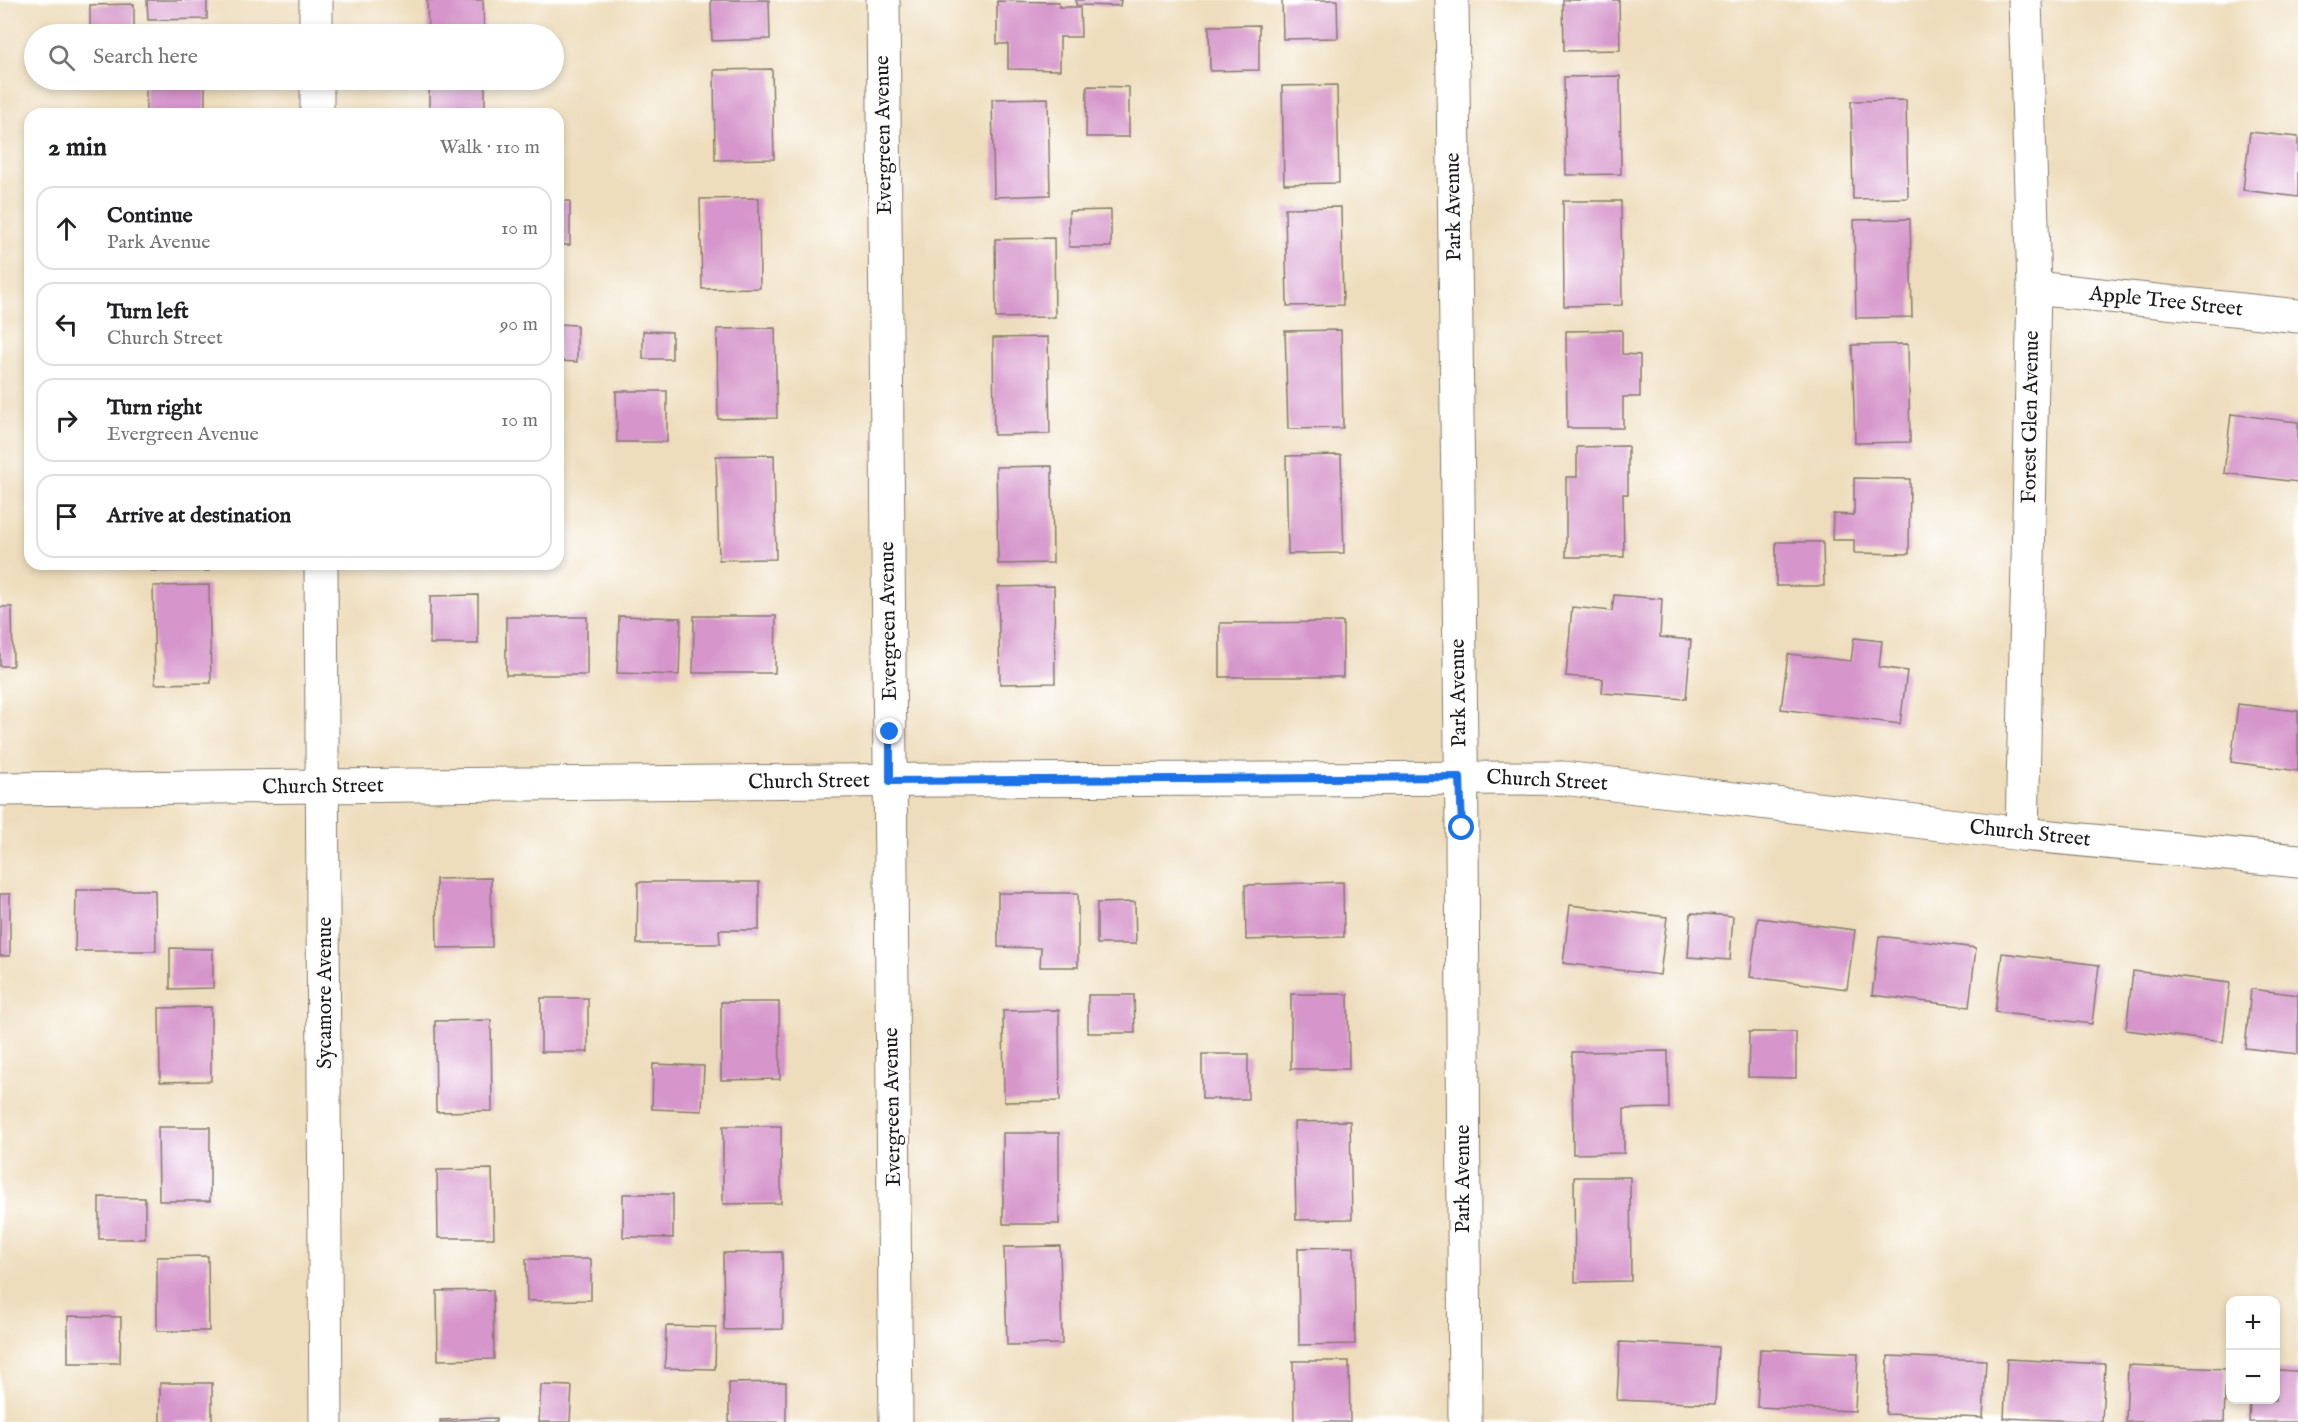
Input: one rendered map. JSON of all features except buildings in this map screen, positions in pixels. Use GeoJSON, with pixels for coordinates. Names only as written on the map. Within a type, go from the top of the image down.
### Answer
{"type":"FeatureCollection","features":[{"type":"Feature","properties":{"kind":"street"},"geometry":{"type":"LineString","coordinates":[[316,0],[316,24]]}},
{"type":"Feature","properties":{"kind":"street","name":"Evergreen Avenue"},"geometry":{"type":"LineString","coordinates":[[883,0],[896,1422]]}},
{"type":"Feature","properties":{"kind":"street","name":"Park Avenue"},"geometry":{"type":"LineString","coordinates":[[1452,0],[1465,1422]]}},
{"type":"Feature","properties":{"kind":"street","name":"Forest Glen Avenue"},"geometry":{"type":"LineString","coordinates":[[2022,834],[2034,288],[2025,0]]}},
{"type":"Feature","properties":{"kind":"street"},"geometry":{"type":"LineString","coordinates":[[317,90],[317,108]]}},
{"type":"Feature","properties":{"kind":"street","name":"Apple Tree Street"},"geometry":{"type":"LineString","coordinates":[[2034,288],[2298,316]]}},
{"type":"Feature","properties":{"kind":"street","name":"Sycamore Avenue"},"geometry":{"type":"LineString","coordinates":[[321,570],[326,1422]]}},
{"type":"Feature","properties":{"kind":"street","name":"Church Street"},"geometry":{"type":"LineString","coordinates":[[0,789],[1563,778],[2022,834],[2298,861]]}},
{"type":"Feature","properties":{"kind":"route"},"geometry":{"type":"LineString","coordinates":[[890,732],[890,781],[1460,777],[1462,828]]}}]}
